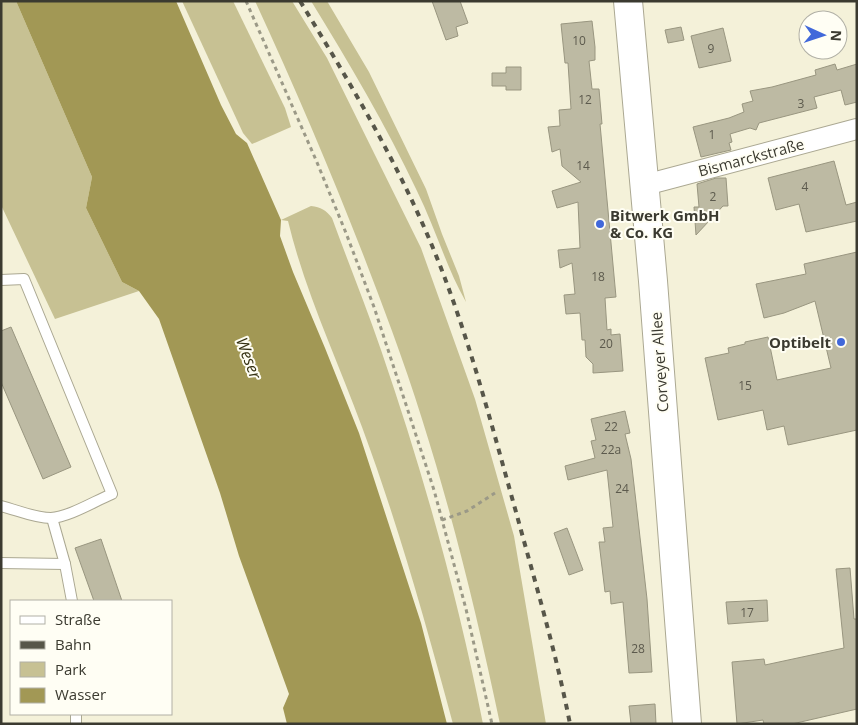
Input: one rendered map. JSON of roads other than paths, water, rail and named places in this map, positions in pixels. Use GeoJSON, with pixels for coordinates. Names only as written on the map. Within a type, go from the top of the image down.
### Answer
{"type":"FeatureCollection","features":[{"type":"Feature","properties":{"kind":"street","name":"Corveyer Allee"},"geometry":{"type":"LineString","coordinates":[[628,1],[645,185],[687,724]]}},
{"type":"Feature","properties":{"kind":"street","name":"Bismarckstraße"},"geometry":{"type":"LineString","coordinates":[[645,185],[857,129]]}},
{"type":"Feature","properties":{"kind":"lane"},"geometry":{"type":"LineString","coordinates":[[1,280],[24,279],[112,494],[68,514],[52,518],[36,516],[1,506]]}},
{"type":"Feature","properties":{"kind":"lane"},"geometry":{"type":"LineString","coordinates":[[52,518],[65,564],[72,600]]}},
{"type":"Feature","properties":{"kind":"lane"},"geometry":{"type":"LineString","coordinates":[[1,563],[65,564]]}},
{"type":"Feature","properties":{"kind":"water","name":"Weser"},"geometry":{"type":"Polygon","coordinates":[[[16,1],[176,1],[221,105],[236,134],[247,143],[281,220],[280,236],[293,272],[359,433],[421,623],[447,724],[287,724],[283,708],[289,694],[239,556],[220,493],[159,319],[139,291],[122,282],[86,208],[92,177],[16,1]]]}},
{"type":"Feature","properties":{"kind":"railway"},"geometry":{"type":"LineString","coordinates":[[300,1],[354,91],[388,153],[419,216],[446,280],[478,378],[538,591],[570,724]]}},
{"type":"Feature","properties":{"kind":"place","name":"Bitwerk GmbH & Co. KG"},"geometry":{"type":"Point","coordinates":[600,224]}},
{"type":"Feature","properties":{"kind":"place","name":"Optibelt"},"geometry":{"type":"Point","coordinates":[841,342]}}]}
